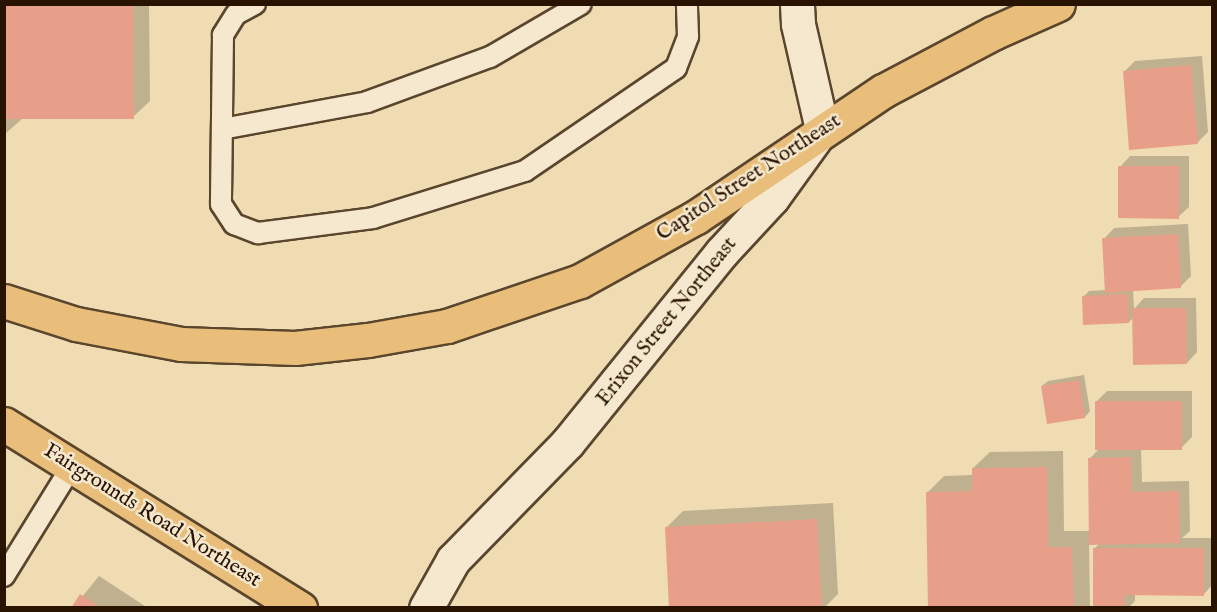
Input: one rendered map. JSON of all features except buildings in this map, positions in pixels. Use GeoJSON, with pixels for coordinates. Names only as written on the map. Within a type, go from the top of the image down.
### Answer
{"type":"FeatureCollection","features":[{"type":"Feature","properties":{"kind":"main road","name":"Capitol Street Northeast"},"geometry":{"type":"LineString","coordinates":[[4,301],[76,324],[182,344],[295,348],[368,340],[447,326],[580,281],[696,217],[822,129],[930,65],[1058,4]]}},
{"type":"Feature","properties":{"kind":"main road","name":"Fairgrounds Road Northeast"},"geometry":{"type":"LineString","coordinates":[[4,424],[300,608]]}},
{"type":"Feature","properties":{"kind":"street"},"geometry":{"type":"LineString","coordinates":[[797,4],[800,35],[822,129]]}},
{"type":"Feature","properties":{"kind":"street","name":"Erixon Street Northeast"},"geometry":{"type":"LineString","coordinates":[[426,608],[453,560],[490,519],[568,442],[721,254],[772,198],[822,129]]}},
{"type":"Feature","properties":{"kind":"lane"},"geometry":{"type":"LineString","coordinates":[[255,4],[236,14],[223,35],[221,204],[234,224],[258,233],[373,218],[525,171],[675,68],[688,36],[687,4]]}},
{"type":"Feature","properties":{"kind":"lane"},"geometry":{"type":"LineString","coordinates":[[222,129],[367,102],[490,57],[581,4]]}},
{"type":"Feature","properties":{"kind":"lane"},"geometry":{"type":"LineString","coordinates":[[4,576],[72,466]]}}]}
